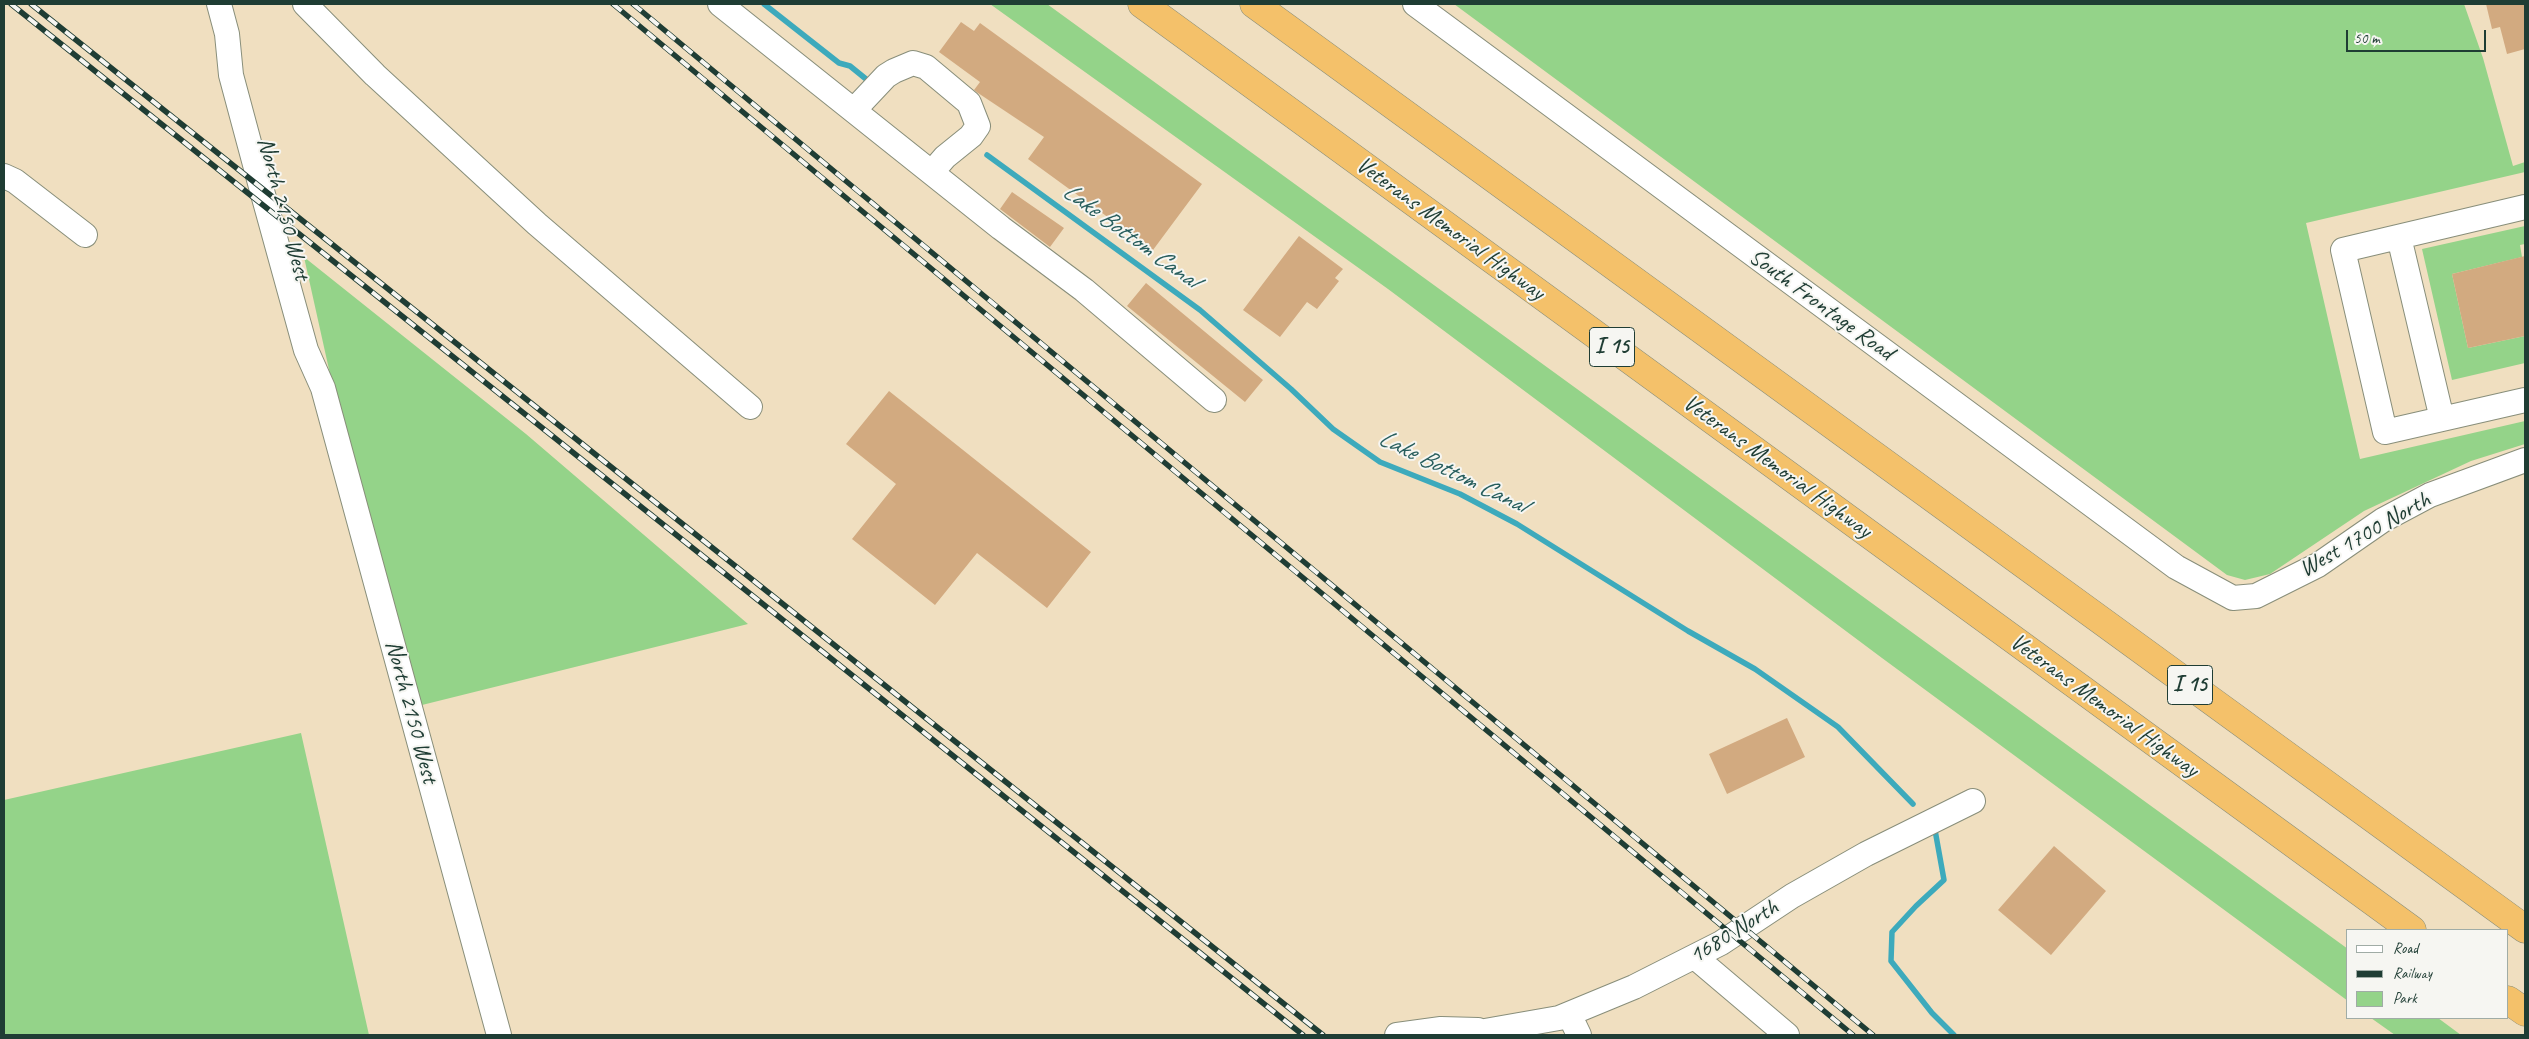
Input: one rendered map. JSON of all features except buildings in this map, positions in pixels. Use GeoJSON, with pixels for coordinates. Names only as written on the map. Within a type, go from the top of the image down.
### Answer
{"type":"FeatureCollection","features":[{"type":"Feature","properties":{"kind":"highway","name":"Veterans Memorial Highway"},"geometry":{"type":"LineString","coordinates":[[1142,4],[2411,929]]}},
{"type":"Feature","properties":{"kind":"highway","name":"I 15"},"geometry":{"type":"LineString","coordinates":[[1254,4],[2525,929]]}},
{"type":"Feature","properties":{"kind":"highway"},"geometry":{"type":"LineString","coordinates":[[2509,1001],[2525,1012]]}},
{"type":"Feature","properties":{"kind":"street","name":"North 2150 West"},"geometry":{"type":"LineString","coordinates":[[219,4],[227,34],[231,75],[263,193],[306,350],[323,388],[500,1035]]}},
{"type":"Feature","properties":{"kind":"street"},"geometry":{"type":"LineString","coordinates":[[305,4],[375,75],[530,218],[750,407]]}},
{"type":"Feature","properties":{"kind":"street"},"geometry":{"type":"LineString","coordinates":[[720,4],[1001,228],[1084,290],[1214,400]]}},
{"type":"Feature","properties":{"kind":"street","name":"South Frontage Road"},"geometry":{"type":"LineString","coordinates":[[1415,4],[2176,567],[2233,598]]}},
{"type":"Feature","properties":{"kind":"street"},"geometry":{"type":"LineString","coordinates":[[854,110],[886,76],[894,71],[913,63],[926,67],[969,103],[978,126],[971,136],[945,157],[932,172]]}},
{"type":"Feature","properties":{"kind":"street"},"geometry":{"type":"LineString","coordinates":[[4,176],[15,181],[85,235]]}},
{"type":"Feature","properties":{"kind":"street"},"geometry":{"type":"LineString","coordinates":[[2525,207],[2343,250],[2385,432],[2525,400]]}},
{"type":"Feature","properties":{"kind":"street"},"geometry":{"type":"LineString","coordinates":[[2399,237],[2442,419]]}},
{"type":"Feature","properties":{"kind":"street","name":"West 1700 North"},"geometry":{"type":"LineString","coordinates":[[2233,598],[2256,596],[2302,573],[2337,553],[2383,520],[2430,495],[2525,460]]}},
{"type":"Feature","properties":{"kind":"street","name":"1680 North"},"geometry":{"type":"LineString","coordinates":[[1398,1035],[1441,1030],[1472,1033],[1538,1022],[1569,1014],[1634,987],[1695,957],[1721,943],[1792,896],[1866,854],[1973,801]]}},
{"type":"Feature","properties":{"kind":"street"},"geometry":{"type":"LineString","coordinates":[[1695,957],[1787,1035]]}},
{"type":"Feature","properties":{"kind":"street"},"geometry":{"type":"LineString","coordinates":[[1569,1014],[1579,1035]]}},
{"type":"Feature","properties":{"kind":"green space"},"geometry":{"type":"Polygon","coordinates":[[[990,4],[1047,4],[2346,948],[2346,1000],[1882,658],[1388,289],[990,4]]]}},
{"type":"Feature","properties":{"kind":"green space"},"geometry":{"type":"Polygon","coordinates":[[[1454,4],[2464,4],[2483,58],[2513,166],[2525,162],[2525,172],[2306,223],[2360,459],[2525,421],[2525,444],[2471,461],[2364,511],[2270,574],[2245,580],[2227,575],[1454,4]]]}},
{"type":"Feature","properties":{"kind":"green space"},"geometry":{"type":"Polygon","coordinates":[[[2525,226],[2525,244],[2520,245],[2522,257],[2452,274],[2468,348],[2525,336],[2525,363],[2452,380],[2422,249],[2525,226]]]}},
{"type":"Feature","properties":{"kind":"green space"},"geometry":{"type":"Polygon","coordinates":[[[304,257],[526,434],[748,624],[422,705],[334,392],[304,257]]]}},
{"type":"Feature","properties":{"kind":"green space"},"geometry":{"type":"Polygon","coordinates":[[[301,733],[369,1035],[4,1035],[4,800],[301,733]]]}},
{"type":"Feature","properties":{"kind":"green space"},"geometry":{"type":"Polygon","coordinates":[[[2372,1019],[2439,1019],[2461,1035],[2395,1035],[2372,1019]]]}},
{"type":"Feature","properties":{"kind":"waterway","name":"Lake Bottom Canal"},"geometry":{"type":"LineString","coordinates":[[764,4],[839,63],[850,66],[866,79]]}},
{"type":"Feature","properties":{"kind":"waterway","name":"Lake Bottom Canal"},"geometry":{"type":"LineString","coordinates":[[987,155],[1200,310],[1291,389],[1333,429],[1380,462],[1460,494],[1517,524],[1688,631],[1755,669],[1838,727],[1913,804]]}},
{"type":"Feature","properties":{"kind":"waterway","name":"Lake Bottom Canal"},"geometry":{"type":"LineString","coordinates":[[1935,830],[1944,880],[1892,932],[1891,961],[1932,1013],[1954,1035]]}},
{"type":"Feature","properties":{"kind":"railway"},"geometry":{"type":"LineString","coordinates":[[11,4],[1303,1035]]}},
{"type":"Feature","properties":{"kind":"railway"},"geometry":{"type":"LineString","coordinates":[[31,4],[1323,1035]]}},
{"type":"Feature","properties":{"kind":"railway"},"geometry":{"type":"LineString","coordinates":[[613,4],[1853,1035]]}},
{"type":"Feature","properties":{"kind":"railway"},"geometry":{"type":"LineString","coordinates":[[633,4],[1873,1035]]}}]}
